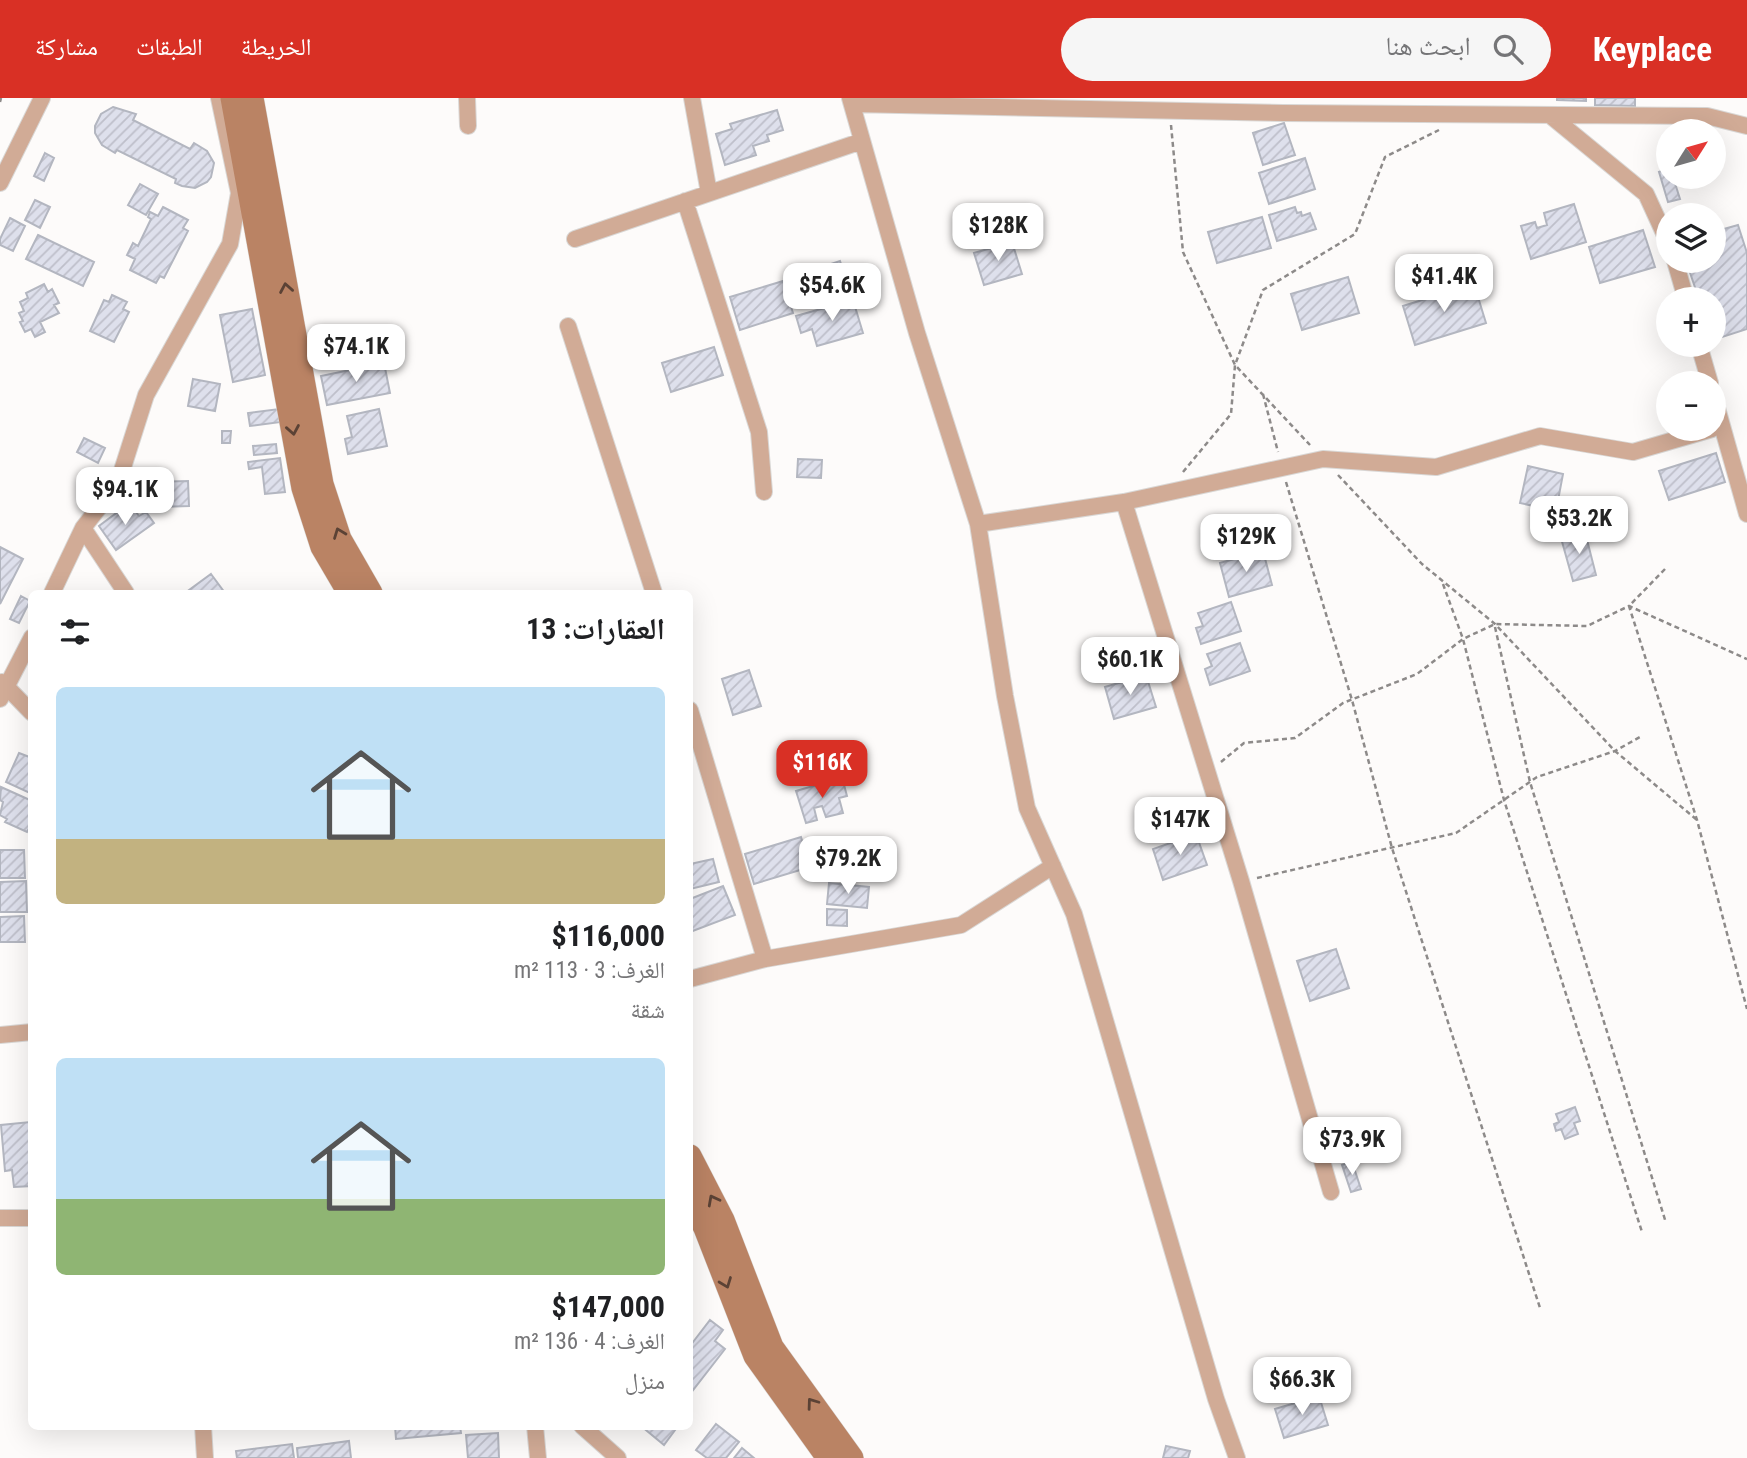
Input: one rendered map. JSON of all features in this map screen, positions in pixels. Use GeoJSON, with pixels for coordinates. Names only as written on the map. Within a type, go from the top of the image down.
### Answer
{"type":"FeatureCollection","features":[{"type":"Feature","properties":{"kind":"street"},"geometry":{"type":"LineString","coordinates":[[0,183],[42,98]]}},
{"type":"Feature","properties":{"kind":"street"},"geometry":{"type":"LineString","coordinates":[[53,590],[83,528],[118,483],[146,395],[230,244],[239,193],[219,98]]}},
{"type":"Feature","properties":{"kind":"street"},"geometry":{"type":"LineString","coordinates":[[232,98],[303,488],[322,547],[347,590]]}},
{"type":"Feature","properties":{"kind":"street"},"geometry":{"type":"LineString","coordinates":[[252,98],[322,484],[340,539],[369,590]]}},
{"type":"Feature","properties":{"kind":"street"},"geometry":{"type":"LineString","coordinates":[[467,98],[468,126]]}},
{"type":"Feature","properties":{"kind":"street"},"geometry":{"type":"LineString","coordinates":[[692,98],[709,193]]}},
{"type":"Feature","properties":{"kind":"street"},"geometry":{"type":"LineString","coordinates":[[1520,115],[1523,98]]}},
{"type":"Feature","properties":{"kind":"street"},"geometry":{"type":"LineString","coordinates":[[1237,1458],[1216,1399],[1074,914],[1027,808],[1005,696],[978,524],[917,333],[851,101],[1170,111],[1707,116],[1747,126]]}},
{"type":"Feature","properties":{"kind":"street"},"geometry":{"type":"LineString","coordinates":[[1551,116],[1646,194],[1656,216]]}},
{"type":"Feature","properties":{"kind":"street"},"geometry":{"type":"LineString","coordinates":[[575,239],[862,141]]}},
{"type":"Feature","properties":{"kind":"street"},"geometry":{"type":"LineString","coordinates":[[685,201],[759,432],[764,492]]}},
{"type":"Feature","properties":{"kind":"street"},"geometry":{"type":"LineString","coordinates":[[568,326],[653,590]]}},
{"type":"Feature","properties":{"kind":"street"},"geometry":{"type":"LineString","coordinates":[[978,524],[1124,502],[1322,459],[1436,467],[1541,436],[1633,452],[1671,441]]}},
{"type":"Feature","properties":{"kind":"street"},"geometry":{"type":"LineString","coordinates":[[1721,441],[1747,514]]}},
{"type":"Feature","properties":{"kind":"street"},"geometry":{"type":"LineString","coordinates":[[1124,502],[1241,881],[1331,1192]]}},
{"type":"Feature","properties":{"kind":"street"},"geometry":{"type":"LineString","coordinates":[[83,528],[124,590]]}},
{"type":"Feature","properties":{"kind":"street"},"geometry":{"type":"LineString","coordinates":[[28,644],[3,689],[28,710]]}},
{"type":"Feature","properties":{"kind":"street"},"geometry":{"type":"LineString","coordinates":[[693,720],[765,959]]}},
{"type":"Feature","properties":{"kind":"street"},"geometry":{"type":"LineString","coordinates":[[693,978],[765,959],[961,925],[1053,866]]}},
{"type":"Feature","properties":{"kind":"street"},"geometry":{"type":"LineString","coordinates":[[0,1035],[28,1032]]}},
{"type":"Feature","properties":{"kind":"street"},"geometry":{"type":"LineString","coordinates":[[693,1162],[723,1220],[772,1347],[852,1458]]}},
{"type":"Feature","properties":{"kind":"street"},"geometry":{"type":"LineString","coordinates":[[693,1204],[755,1356],[828,1458]]}},
{"type":"Feature","properties":{"kind":"street"},"geometry":{"type":"LineString","coordinates":[[0,1218],[28,1218]]}},
{"type":"Feature","properties":{"kind":"street"},"geometry":{"type":"LineString","coordinates":[[202,1430],[205,1458]]}},
{"type":"Feature","properties":{"kind":"street"},"geometry":{"type":"LineString","coordinates":[[535,1430],[538,1458]]}},
{"type":"Feature","properties":{"kind":"street"},"geometry":{"type":"LineString","coordinates":[[586,1430],[618,1458]]}},
{"type":"Feature","properties":{"kind":"path"},"geometry":{"type":"LineString","coordinates":[[1170,111],[1183,252],[1235,365],[1422,564],[1495,624],[1615,751],[1697,820]]}},
{"type":"Feature","properties":{"kind":"path"},"geometry":{"type":"LineString","coordinates":[[1167,493],[1231,414],[1235,365],[1263,290],[1355,234],[1385,157],[1470,115]]}},
{"type":"Feature","properties":{"kind":"path"},"geometry":{"type":"LineString","coordinates":[[1263,394],[1392,848],[1540,1308]]}},
{"type":"Feature","properties":{"kind":"path"},"geometry":{"type":"LineString","coordinates":[[1208,773],[1244,743],[1294,738],[1343,703],[1417,674],[1463,639],[1495,624],[1587,626],[1629,606],[1665,569]]}},
{"type":"Feature","properties":{"kind":"path"},"geometry":{"type":"LineString","coordinates":[[1442,581],[1463,639],[1504,800],[1642,1232]]}},
{"type":"Feature","properties":{"kind":"path"},"geometry":{"type":"LineString","coordinates":[[1629,606],[1747,659]]}},
{"type":"Feature","properties":{"kind":"path"},"geometry":{"type":"LineString","coordinates":[[1629,606],[1697,820],[1747,1009]]}},
{"type":"Feature","properties":{"kind":"path"},"geometry":{"type":"LineString","coordinates":[[1495,624],[1530,782],[1666,1223]]}},
{"type":"Feature","properties":{"kind":"path"},"geometry":{"type":"LineString","coordinates":[[1241,881],[1456,833],[1537,777],[1615,751],[1640,737]]}},
{"type":"Feature","properties":{"kind":"building"},"geometry":{"type":"Polygon","coordinates":[[[1586,98],[1586,101],[1557,100],[1586,98]]]}},
{"type":"Feature","properties":{"kind":"building"},"geometry":{"type":"Polygon","coordinates":[[[1595,98],[1635,98],[1635,106],[1595,105],[1595,98]]]}},
{"type":"Feature","properties":{"kind":"building"},"geometry":{"type":"Polygon","coordinates":[[[113,107],[136,114],[133,120],[190,149],[194,143],[207,151],[214,163],[211,177],[195,188],[182,186],[175,183],[176,179],[102,145],[95,133],[95,126],[101,114],[113,107]]]}},
{"type":"Feature","properties":{"kind":"building"},"geometry":{"type":"Polygon","coordinates":[[[777,110],[783,130],[767,135],[769,141],[753,146],[756,155],[725,165],[716,134],[732,129],[730,124],[777,110]]]}},
{"type":"Feature","properties":{"kind":"building"},"geometry":{"type":"Polygon","coordinates":[[[1284,123],[1295,155],[1263,165],[1253,133],[1284,123]]]}},
{"type":"Feature","properties":{"kind":"building"},"geometry":{"type":"Polygon","coordinates":[[[45,153],[54,158],[44,181],[34,176],[45,153]]]}},
{"type":"Feature","properties":{"kind":"building"},"geometry":{"type":"Polygon","coordinates":[[[1305,158],[1315,189],[1269,204],[1259,173],[1305,158]]]}},
{"type":"Feature","properties":{"kind":"building"},"geometry":{"type":"Polygon","coordinates":[[[140,184],[158,194],[146,215],[128,205],[140,184]]]}},
{"type":"Feature","properties":{"kind":"building"},"geometry":{"type":"Polygon","coordinates":[[[1664,189],[1677,189],[1680,199],[1668,202],[1664,189]]]}},
{"type":"Feature","properties":{"kind":"building"},"geometry":{"type":"Polygon","coordinates":[[[35,200],[50,207],[40,228],[25,220],[35,200]]]}},
{"type":"Feature","properties":{"kind":"building"},"geometry":{"type":"Polygon","coordinates":[[[1574,204],[1586,242],[1531,259],[1521,226],[1535,222],[1537,228],[1547,225],[1544,213],[1574,204]]]}},
{"type":"Feature","properties":{"kind":"building"},"geometry":{"type":"Polygon","coordinates":[[[163,207],[188,220],[183,228],[188,231],[164,278],[160,276],[156,283],[130,270],[135,259],[127,255],[133,243],[138,246],[151,219],[148,217],[150,212],[158,216],[163,207]]]}},
{"type":"Feature","properties":{"kind":"building"},"geometry":{"type":"Polygon","coordinates":[[[1295,207],[1297,213],[1301,212],[1302,216],[1310,213],[1316,229],[1277,241],[1269,215],[1295,207]]]}},
{"type":"Feature","properties":{"kind":"building"},"geometry":{"type":"Polygon","coordinates":[[[1262,217],[1271,248],[1217,263],[1208,232],[1262,217]]]}},
{"type":"Feature","properties":{"kind":"building"},"geometry":{"type":"Polygon","coordinates":[[[10,218],[25,226],[13,251],[0,245],[10,218]]]}},
{"type":"Feature","properties":{"kind":"building"},"geometry":{"type":"Polygon","coordinates":[[[1738,225],[1747,253],[1747,329],[1726,336],[1726,287],[1695,287],[1690,273],[1726,273],[1726,228],[1738,225]]]}},
{"type":"Feature","properties":{"kind":"building"},"geometry":{"type":"Polygon","coordinates":[[[1643,230],[1655,267],[1600,283],[1589,247],[1643,230]]]}},
{"type":"Feature","properties":{"kind":"building"},"geometry":{"type":"Polygon","coordinates":[[[38,235],[94,262],[83,286],[26,259],[38,235]]]}},
{"type":"Feature","properties":{"kind":"building"},"geometry":{"type":"Polygon","coordinates":[[[1012,242],[1022,274],[984,285],[974,253],[1012,242]]]}},
{"type":"Feature","properties":{"kind":"building"},"geometry":{"type":"Polygon","coordinates":[[[840,261],[851,294],[818,305],[807,272],[840,261]]]}},
{"type":"Feature","properties":{"kind":"building"},"geometry":{"type":"Polygon","coordinates":[[[1348,277],[1359,313],[1302,330],[1291,294],[1348,277]]]}},
{"type":"Feature","properties":{"kind":"building"},"geometry":{"type":"Polygon","coordinates":[[[783,281],[793,313],[740,330],[730,297],[783,281]]]}},
{"type":"Feature","properties":{"kind":"building"},"geometry":{"type":"Polygon","coordinates":[[[44,284],[48,292],[52,289],[59,303],[54,305],[59,313],[40,322],[45,332],[35,337],[31,329],[25,332],[20,322],[23,321],[19,313],[24,311],[20,302],[28,298],[26,293],[44,284]]]}},
{"type":"Feature","properties":{"kind":"building"},"geometry":{"type":"Polygon","coordinates":[[[1474,284],[1486,323],[1415,345],[1403,306],[1474,284]]]}},
{"type":"Feature","properties":{"kind":"building"},"geometry":{"type":"Polygon","coordinates":[[[112,295],[127,302],[123,309],[129,312],[114,342],[90,331],[104,300],[109,302],[112,295]]]}},
{"type":"Feature","properties":{"kind":"building"},"geometry":{"type":"Polygon","coordinates":[[[853,300],[863,333],[817,346],[812,329],[801,333],[796,316],[853,300]]]}},
{"type":"Feature","properties":{"kind":"building"},"geometry":{"type":"Polygon","coordinates":[[[252,309],[265,375],[233,382],[220,315],[252,309]]]}},
{"type":"Feature","properties":{"kind":"building"},"geometry":{"type":"Polygon","coordinates":[[[714,347],[723,375],[671,392],[662,363],[714,347]]]}},
{"type":"Feature","properties":{"kind":"building"},"geometry":{"type":"Polygon","coordinates":[[[384,363],[390,393],[327,405],[321,376],[384,363]]]}},
{"type":"Feature","properties":{"kind":"building"},"geometry":{"type":"Polygon","coordinates":[[[193,379],[220,384],[215,411],[188,406],[193,379]]]}},
{"type":"Feature","properties":{"kind":"building"},"geometry":{"type":"Polygon","coordinates":[[[279,409],[281,422],[250,426],[248,413],[279,409]]]}},
{"type":"Feature","properties":{"kind":"building"},"geometry":{"type":"Polygon","coordinates":[[[379,409],[387,446],[348,454],[345,439],[352,437],[347,416],[379,409]]]}},
{"type":"Feature","properties":{"kind":"building"},"geometry":{"type":"Polygon","coordinates":[[[222,431],[231,431],[230,443],[222,443],[222,431]]]}},
{"type":"Feature","properties":{"kind":"building"},"geometry":{"type":"Polygon","coordinates":[[[84,438],[105,448],[98,463],[77,452],[84,438]]]}},
{"type":"Feature","properties":{"kind":"building"},"geometry":{"type":"Polygon","coordinates":[[[276,444],[277,453],[254,455],[253,446],[276,444]]]}},
{"type":"Feature","properties":{"kind":"building"},"geometry":{"type":"Polygon","coordinates":[[[1716,453],[1725,482],[1669,500],[1659,471],[1716,453]]]}},
{"type":"Feature","properties":{"kind":"building"},"geometry":{"type":"Polygon","coordinates":[[[280,458],[285,492],[265,494],[262,467],[249,469],[248,462],[280,458]]]}},
{"type":"Feature","properties":{"kind":"building"},"geometry":{"type":"Polygon","coordinates":[[[798,459],[822,460],[821,478],[797,477],[798,459]]]}},
{"type":"Feature","properties":{"kind":"building"},"geometry":{"type":"Polygon","coordinates":[[[1528,466],[1563,474],[1556,511],[1520,503],[1528,466]]]}},
{"type":"Feature","properties":{"kind":"building"},"geometry":{"type":"Polygon","coordinates":[[[188,481],[189,506],[159,507],[159,491],[150,492],[150,482],[188,481]]]}},
{"type":"Feature","properties":{"kind":"building"},"geometry":{"type":"Polygon","coordinates":[[[133,508],[139,516],[146,512],[154,523],[116,550],[99,526],[119,511],[121,515],[133,508]]]}},
{"type":"Feature","properties":{"kind":"building"},"geometry":{"type":"Polygon","coordinates":[[[1575,511],[1580,529],[1551,537],[1546,519],[1575,511]]]}},
{"type":"Feature","properties":{"kind":"building"},"geometry":{"type":"Polygon","coordinates":[[[1585,532],[1596,575],[1573,581],[1561,538],[1585,532]]]}},
{"type":"Feature","properties":{"kind":"building"},"geometry":{"type":"Polygon","coordinates":[[[0,547],[23,559],[0,604],[0,547]]]}},
{"type":"Feature","properties":{"kind":"building"},"geometry":{"type":"Polygon","coordinates":[[[1263,551],[1272,585],[1229,597],[1220,563],[1263,551]]]}},
{"type":"Feature","properties":{"kind":"building"},"geometry":{"type":"Polygon","coordinates":[[[211,574],[223,590],[189,590],[211,574]]]}},
{"type":"Feature","properties":{"kind":"building"},"geometry":{"type":"Polygon","coordinates":[[[21,596],[28,600],[19,623],[10,619],[21,596]]]}},
{"type":"Feature","properties":{"kind":"building"},"geometry":{"type":"Polygon","coordinates":[[[1231,602],[1241,631],[1201,644],[1196,628],[1203,626],[1198,613],[1231,602]]]}},
{"type":"Feature","properties":{"kind":"building"},"geometry":{"type":"Polygon","coordinates":[[[1240,643],[1250,671],[1210,685],[1205,669],[1212,666],[1207,654],[1240,643]]]}},
{"type":"Feature","properties":{"kind":"building"},"geometry":{"type":"Polygon","coordinates":[[[749,670],[761,706],[733,715],[722,679],[749,670]]]}},
{"type":"Feature","properties":{"kind":"building"},"geometry":{"type":"Polygon","coordinates":[[[1146,675],[1156,707],[1114,719],[1105,687],[1146,675]]]}},
{"type":"Feature","properties":{"kind":"building"},"geometry":{"type":"Polygon","coordinates":[[[19,753],[28,756],[28,792],[6,782],[19,753]]]}},
{"type":"Feature","properties":{"kind":"building"},"geometry":{"type":"Polygon","coordinates":[[[843,781],[847,796],[839,798],[843,813],[826,817],[822,806],[814,808],[817,820],[806,823],[796,791],[827,782],[828,786],[843,781]]]}},
{"type":"Feature","properties":{"kind":"building"},"geometry":{"type":"Polygon","coordinates":[[[1,787],[28,799],[27,832],[5,822],[7,819],[0,815],[3,802],[0,800],[1,787]]]}},
{"type":"Feature","properties":{"kind":"building"},"geometry":{"type":"Polygon","coordinates":[[[1196,834],[1207,865],[1163,880],[1153,849],[1196,834]]]}},
{"type":"Feature","properties":{"kind":"building"},"geometry":{"type":"Polygon","coordinates":[[[801,837],[810,867],[754,884],[745,854],[801,837]]]}},
{"type":"Feature","properties":{"kind":"building"},"geometry":{"type":"Polygon","coordinates":[[[0,850],[24,850],[25,878],[0,878],[0,850]]]}},
{"type":"Feature","properties":{"kind":"building"},"geometry":{"type":"Polygon","coordinates":[[[713,859],[719,882],[693,888],[693,863],[713,859]]]}},
{"type":"Feature","properties":{"kind":"building"},"geometry":{"type":"Polygon","coordinates":[[[26,881],[27,912],[0,912],[0,882],[26,881]]]}},
{"type":"Feature","properties":{"kind":"building"},"geometry":{"type":"Polygon","coordinates":[[[829,883],[869,887],[867,908],[827,904],[829,883]]]}},
{"type":"Feature","properties":{"kind":"building"},"geometry":{"type":"Polygon","coordinates":[[[723,886],[735,915],[693,931],[693,898],[723,886]]]}},
{"type":"Feature","properties":{"kind":"building"},"geometry":{"type":"Polygon","coordinates":[[[827,909],[847,910],[847,926],[827,925],[827,909]]]}},
{"type":"Feature","properties":{"kind":"building"},"geometry":{"type":"Polygon","coordinates":[[[24,916],[25,942],[0,942],[0,917],[24,916]]]}},
{"type":"Feature","properties":{"kind":"building"},"geometry":{"type":"Polygon","coordinates":[[[1336,949],[1349,988],[1310,1001],[1297,961],[1336,949]]]}},
{"type":"Feature","properties":{"kind":"building"},"geometry":{"type":"Polygon","coordinates":[[[1575,1107],[1580,1121],[1574,1123],[1578,1134],[1565,1139],[1561,1129],[1556,1131],[1554,1124],[1559,1122],[1556,1114],[1575,1107]]]}},
{"type":"Feature","properties":{"kind":"building"},"geometry":{"type":"Polygon","coordinates":[[[28,1122],[28,1186],[14,1187],[12,1170],[5,1171],[1,1125],[28,1122]]]}},
{"type":"Feature","properties":{"kind":"building"},"geometry":{"type":"Polygon","coordinates":[[[1352,1162],[1361,1189],[1351,1192],[1342,1165],[1352,1162]]]}},
{"type":"Feature","properties":{"kind":"building"},"geometry":{"type":"Polygon","coordinates":[[[710,1320],[723,1330],[715,1341],[725,1349],[693,1390],[693,1342],[710,1320]]]}},
{"type":"Feature","properties":{"kind":"building"},"geometry":{"type":"Polygon","coordinates":[[[1319,1396],[1328,1425],[1284,1438],[1275,1409],[1319,1396]]]}},
{"type":"Feature","properties":{"kind":"building"},"geometry":{"type":"Polygon","coordinates":[[[716,1424],[739,1442],[726,1458],[707,1458],[696,1450],[716,1424]]]}},
{"type":"Feature","properties":{"kind":"building"},"geometry":{"type":"Polygon","coordinates":[[[395,1430],[461,1430],[461,1433],[396,1439],[395,1430]]]}},
{"type":"Feature","properties":{"kind":"building"},"geometry":{"type":"Polygon","coordinates":[[[646,1430],[675,1430],[664,1445],[646,1430]]]}},
{"type":"Feature","properties":{"kind":"building"},"geometry":{"type":"Polygon","coordinates":[[[498,1433],[499,1458],[468,1458],[466,1435],[498,1433]]]}},
{"type":"Feature","properties":{"kind":"building"},"geometry":{"type":"Polygon","coordinates":[[[349,1441],[351,1458],[298,1458],[297,1448],[349,1441]]]}},
{"type":"Feature","properties":{"kind":"building"},"geometry":{"type":"Polygon","coordinates":[[[292,1444],[294,1458],[237,1458],[236,1451],[292,1444]]]}},
{"type":"Feature","properties":{"kind":"building"},"geometry":{"type":"Polygon","coordinates":[[[1166,1446],[1190,1451],[1188,1458],[1163,1458],[1166,1446]]]}},
{"type":"Feature","properties":{"kind":"building"},"geometry":{"type":"Polygon","coordinates":[[[742,1448],[754,1458],[734,1458],[742,1448]]]}}]}
